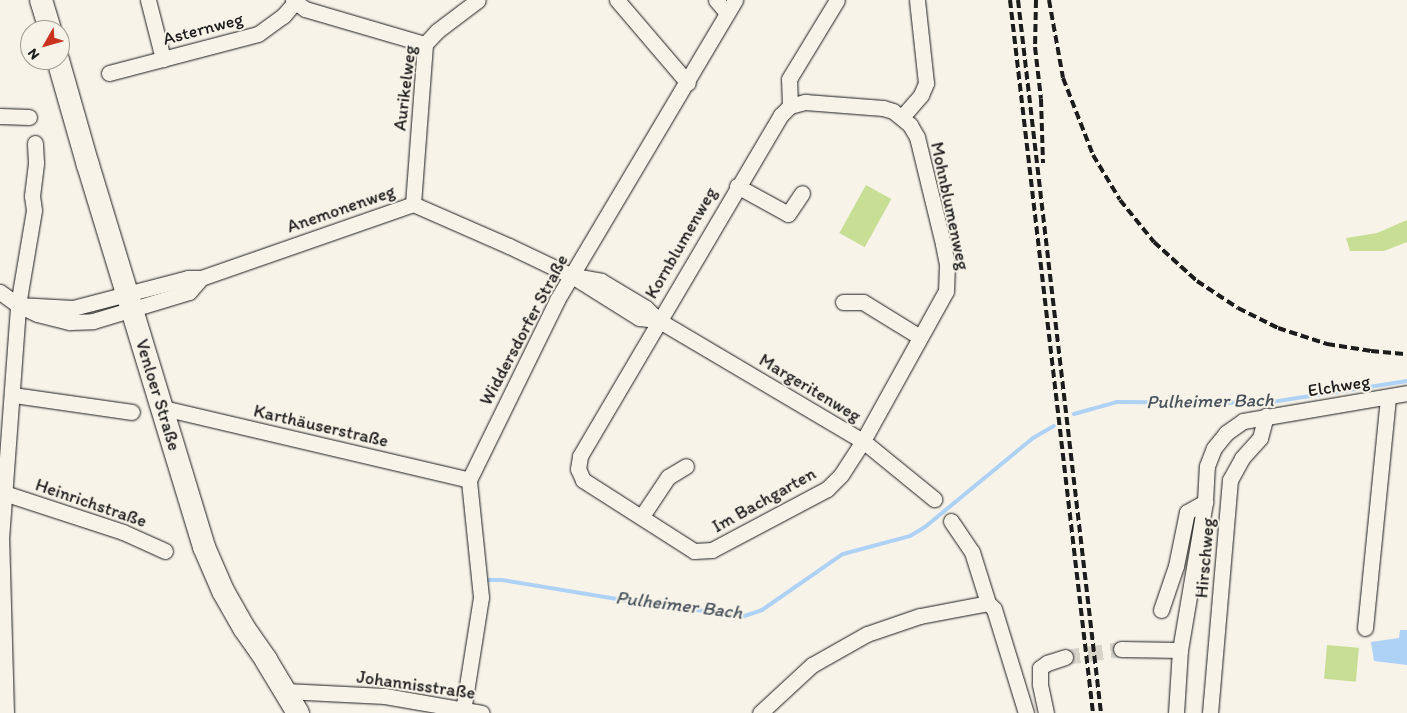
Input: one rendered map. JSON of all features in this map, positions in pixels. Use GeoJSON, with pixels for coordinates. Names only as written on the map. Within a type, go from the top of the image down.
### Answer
{"type":"FeatureCollection","features":[{"type":"Feature","properties":{"kind":"main road"},"geometry":{"type":"LineString","coordinates":[[41,0],[47,20]]}},
{"type":"Feature","properties":{"kind":"main road","name":"Venloer Straße"},"geometry":{"type":"LineString","coordinates":[[61,70],[204,547],[223,591],[298,713]]}},
{"type":"Feature","properties":{"kind":"street"},"geometry":{"type":"LineString","coordinates":[[148,0],[164,59]]}},
{"type":"Feature","properties":{"kind":"street","name":"Aurikelweg"},"geometry":{"type":"LineString","coordinates":[[413,204],[426,44],[438,31],[478,0]]}},
{"type":"Feature","properties":{"kind":"street"},"geometry":{"type":"LineString","coordinates":[[617,0],[688,83]]}},
{"type":"Feature","properties":{"kind":"street"},"geometry":{"type":"LineString","coordinates":[[716,0],[731,7]]}},
{"type":"Feature","properties":{"kind":"street"},"geometry":{"type":"LineString","coordinates":[[837,0],[790,79],[790,106],[805,102],[884,108],[902,117],[921,95],[926,82],[917,0]]}},
{"type":"Feature","properties":{"kind":"street","name":"Asternweg"},"geometry":{"type":"LineString","coordinates":[[109,72],[258,34],[283,16],[294,1],[305,9],[426,44]]}},
{"type":"Feature","properties":{"kind":"street","name":"Widdersdorfer Straße"},"geometry":{"type":"LineString","coordinates":[[469,480],[557,300],[610,208],[688,83],[731,7]]}},
{"type":"Feature","properties":{"kind":"street","name":"Kornblumenweg"},"geometry":{"type":"LineString","coordinates":[[658,320],[737,186],[781,115],[790,106]]}},
{"type":"Feature","properties":{"kind":"street"},"geometry":{"type":"LineString","coordinates":[[0,116],[29,117]]}},
{"type":"Feature","properties":{"kind":"street","name":"Mohnblumenweg"},"geometry":{"type":"LineString","coordinates":[[863,441],[946,291],[947,264],[917,137],[902,117]]}},
{"type":"Feature","properties":{"kind":"street"},"geometry":{"type":"LineString","coordinates":[[6,713],[2,695],[1,539],[13,395],[18,305],[34,210],[32,196],[36,163],[35,143]]}},
{"type":"Feature","properties":{"kind":"street","name":"Kornblumenweg"},"geometry":{"type":"LineString","coordinates":[[737,186],[788,214],[802,193]]}},
{"type":"Feature","properties":{"kind":"street","name":"Anemonenweg"},"geometry":{"type":"LineString","coordinates":[[18,305],[73,308],[130,302],[188,278],[202,278],[413,204],[510,246],[572,276]]}},
{"type":"Feature","properties":{"kind":"street","name":"Margeritenweg"},"geometry":{"type":"LineString","coordinates":[[572,276],[601,281],[646,308],[658,320],[863,441],[934,499]]}},
{"type":"Feature","properties":{"kind":"street"},"geometry":{"type":"LineString","coordinates":[[0,292],[18,305]]}},
{"type":"Feature","properties":{"kind":"street"},"geometry":{"type":"LineString","coordinates":[[843,302],[863,302],[920,337]]}},
{"type":"Feature","properties":{"kind":"street","name":"Im Bachgarten"},"geometry":{"type":"LineString","coordinates":[[658,320],[580,456],[578,470],[583,480],[694,551],[712,550],[827,489],[841,475],[863,441]]}},
{"type":"Feature","properties":{"kind":"street","name":"Elchweg"},"geometry":{"type":"LineString","coordinates":[[1176,713],[1180,650],[1205,502],[1207,466],[1214,448],[1226,433],[1243,420],[1407,394]]}},
{"type":"Feature","properties":{"kind":"street"},"geometry":{"type":"LineString","coordinates":[[13,395],[132,412]]}},
{"type":"Feature","properties":{"kind":"street","name":"Elchweg"},"geometry":{"type":"LineString","coordinates":[[1365,628],[1388,397]]}},
{"type":"Feature","properties":{"kind":"street","name":"Karthäuserstraße"},"geometry":{"type":"LineString","coordinates":[[163,408],[469,480]]}},
{"type":"Feature","properties":{"kind":"street","name":"Hirschweg"},"geometry":{"type":"LineString","coordinates":[[1210,713],[1230,480],[1242,458],[1260,438],[1266,416]]}},
{"type":"Feature","properties":{"kind":"street"},"geometry":{"type":"LineString","coordinates":[[642,516],[668,477],[686,466]]}},
{"type":"Feature","properties":{"kind":"street"},"geometry":{"type":"LineString","coordinates":[[463,711],[481,598],[469,480]]}},
{"type":"Feature","properties":{"kind":"street","name":"Heinrichstraße"},"geometry":{"type":"LineString","coordinates":[[4,493],[122,532],[165,551]]}},
{"type":"Feature","properties":{"kind":"street"},"geometry":{"type":"LineString","coordinates":[[1160,610],[1173,575],[1187,512],[1205,502]]}},
{"type":"Feature","properties":{"kind":"street"},"geometry":{"type":"LineString","coordinates":[[951,521],[972,552],[988,603],[994,609],[1026,713]]}},
{"type":"Feature","properties":{"kind":"street"},"geometry":{"type":"LineString","coordinates":[[760,713],[812,665],[867,634],[920,616],[988,603]]}},
{"type":"Feature","properties":{"kind":"street"},"geometry":{"type":"LineString","coordinates":[[1120,649],[1180,650]]}},
{"type":"Feature","properties":{"kind":"street"},"geometry":{"type":"LineString","coordinates":[[1046,713],[1040,684],[1040,668],[1047,663],[1065,657]]}},
{"type":"Feature","properties":{"kind":"street","name":"Johannisstraße"},"geometry":{"type":"LineString","coordinates":[[285,691],[385,696],[482,713]]}},
{"type":"Feature","properties":{"kind":"green space"},"geometry":{"type":"Polygon","coordinates":[[[866,185],[891,199],[865,247],[839,233],[866,185]]]}},
{"type":"Feature","properties":{"kind":"green space"},"geometry":{"type":"Polygon","coordinates":[[[1407,220],[1407,242],[1384,251],[1350,251],[1346,238],[1377,233],[1407,220]]]}},
{"type":"Feature","properties":{"kind":"green space"},"geometry":{"type":"Polygon","coordinates":[[[1327,645],[1359,648],[1356,682],[1324,679],[1327,645]]]}},
{"type":"Feature","properties":{"kind":"water"},"geometry":{"type":"Polygon","coordinates":[[[1400,630],[1407,630],[1407,665],[1374,661],[1371,642],[1399,638],[1400,630]]]}},
{"type":"Feature","properties":{"kind":"waterway","name":"Pulheimer Bach"},"geometry":{"type":"LineString","coordinates":[[1074,414],[1117,402],[1265,403],[1407,381]]}},
{"type":"Feature","properties":{"kind":"waterway","name":"Pulheimer Bach"},"geometry":{"type":"LineString","coordinates":[[488,580],[502,580],[641,603],[744,616],[762,610],[843,554],[910,536],[925,527],[1033,438],[1054,426]]}},
{"type":"Feature","properties":{"kind":"tunnel"},"geometry":{"type":"LineString","coordinates":[[1065,657],[1121,649]]}},
{"type":"Feature","properties":{"kind":"railway"},"geometry":{"type":"LineString","coordinates":[[1010,0],[1093,713]]}},
{"type":"Feature","properties":{"kind":"railway"},"geometry":{"type":"LineString","coordinates":[[1018,0],[1101,713]]}},
{"type":"Feature","properties":{"kind":"railway"},"geometry":{"type":"LineString","coordinates":[[1036,0],[1035,47],[1041,99],[1043,163]]}},
{"type":"Feature","properties":{"kind":"railway"},"geometry":{"type":"LineString","coordinates":[[1049,0],[1063,78],[1093,155],[1120,200],[1154,242],[1197,281],[1238,308],[1278,328],[1327,344],[1407,354]]}}]}
